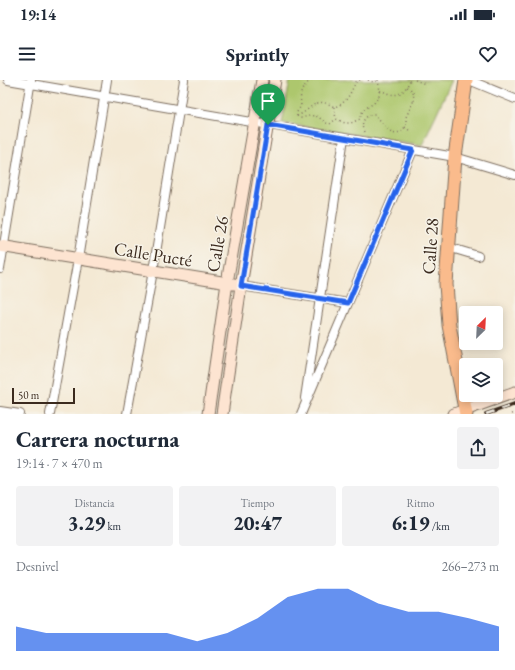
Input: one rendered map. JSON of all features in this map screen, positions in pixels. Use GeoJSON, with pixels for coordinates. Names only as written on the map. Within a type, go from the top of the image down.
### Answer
{"type":"FeatureCollection","features":[{"type":"Feature","properties":{"kind":"main road","name":"Calle 26"},"geometry":{"type":"LineString","coordinates":[[208,414],[262,80]]}},
{"type":"Feature","properties":{"kind":"main road","name":"Calle 26"},"geometry":{"type":"LineString","coordinates":[[222,414],[241,286],[275,80]]}},
{"type":"Feature","properties":{"kind":"main road","name":"Calle 28"},"geometry":{"type":"LineString","coordinates":[[462,413],[449,325],[446,284],[455,158],[467,80]]}},
{"type":"Feature","properties":{"kind":"main road","name":"Calle Pucté"},"geometry":{"type":"LineString","coordinates":[[2,246],[241,286]]}},
{"type":"Feature","properties":{"kind":"main road"},"geometry":{"type":"LineString","coordinates":[[462,413],[515,392]]}},
{"type":"Feature","properties":{"kind":"street"},"geometry":{"type":"LineString","coordinates":[[8,80],[31,82],[104,97],[413,150],[455,158],[515,175]]}},
{"type":"Feature","properties":{"kind":"street"},"geometry":{"type":"LineString","coordinates":[[50,414],[78,259],[107,80]]}},
{"type":"Feature","properties":{"kind":"street"},"geometry":{"type":"LineString","coordinates":[[127,414],[153,271],[184,80]]}},
{"type":"Feature","properties":{"kind":"street"},"geometry":{"type":"LineString","coordinates":[[467,80],[515,99]]}},
{"type":"Feature","properties":{"kind":"street"},"geometry":{"type":"LineString","coordinates":[[0,269],[2,246],[31,82]]}},
{"type":"Feature","properties":{"kind":"street"},"geometry":{"type":"LineString","coordinates":[[302,413],[344,138]]}},
{"type":"Feature","properties":{"kind":"street"},"geometry":{"type":"LineString","coordinates":[[302,413],[413,150]]}},
{"type":"Feature","properties":{"kind":"street"},"geometry":{"type":"LineString","coordinates":[[448,247],[478,256]]}},
{"type":"Feature","properties":{"kind":"street","name":"Calle Pucté"},"geometry":{"type":"LineString","coordinates":[[241,286],[348,303]]}},
{"type":"Feature","properties":{"kind":"street"},"geometry":{"type":"LineString","coordinates":[[0,411],[20,414]]}},
{"type":"Feature","properties":{"kind":"path"},"geometry":{"type":"LineString","coordinates":[[297,116],[297,112],[301,106],[301,92],[304,85],[311,80]]}},
{"type":"Feature","properties":{"kind":"path"},"geometry":{"type":"LineString","coordinates":[[334,108],[346,101],[356,82],[360,80]]}},
{"type":"Feature","properties":{"kind":"path"},"geometry":{"type":"LineString","coordinates":[[336,119],[351,124],[360,119],[363,110],[371,106],[376,100],[380,91],[378,81],[373,82],[368,80]]}},
{"type":"Feature","properties":{"kind":"path"},"geometry":{"type":"LineString","coordinates":[[380,91],[396,94],[405,90],[410,80]]}},
{"type":"Feature","properties":{"kind":"path"},"geometry":{"type":"LineString","coordinates":[[414,80],[425,84]]}},
{"type":"Feature","properties":{"kind":"path"},"geometry":{"type":"LineString","coordinates":[[364,142],[366,136],[361,127],[364,120],[371,114],[374,114],[388,131],[395,133],[403,131],[406,124],[406,117],[414,100],[413,91],[407,87]]}},
{"type":"Feature","properties":{"kind":"path"},"geometry":{"type":"LineString","coordinates":[[297,116],[318,103],[329,104],[334,108],[336,119]]}},
{"type":"Feature","properties":{"kind":"path"},"geometry":{"type":"LineString","coordinates":[[297,116],[301,118],[316,116],[326,124],[330,124],[336,119]]}},
{"type":"Feature","properties":{"kind":"path"},"geometry":{"type":"LineString","coordinates":[[360,119],[364,120]]}},
{"type":"Feature","properties":{"kind":"path"},"geometry":{"type":"LineString","coordinates":[[405,127],[410,131]]}},
{"type":"Feature","properties":{"kind":"path"},"geometry":{"type":"LineString","coordinates":[[511,414],[515,413]]}},
{"type":"Feature","properties":{"kind":"green space"},"geometry":{"type":"Polygon","coordinates":[[[290,80],[452,80],[422,145],[282,123],[290,80]]]}},
{"type":"Feature","properties":{"kind":"railway"},"geometry":{"type":"LineString","coordinates":[[486,414],[515,404]]}},
{"type":"Feature","properties":{"kind":"route"},"geometry":{"type":"LineString","coordinates":[[268,125],[413,150],[348,303],[241,286],[268,125]]}}]}
